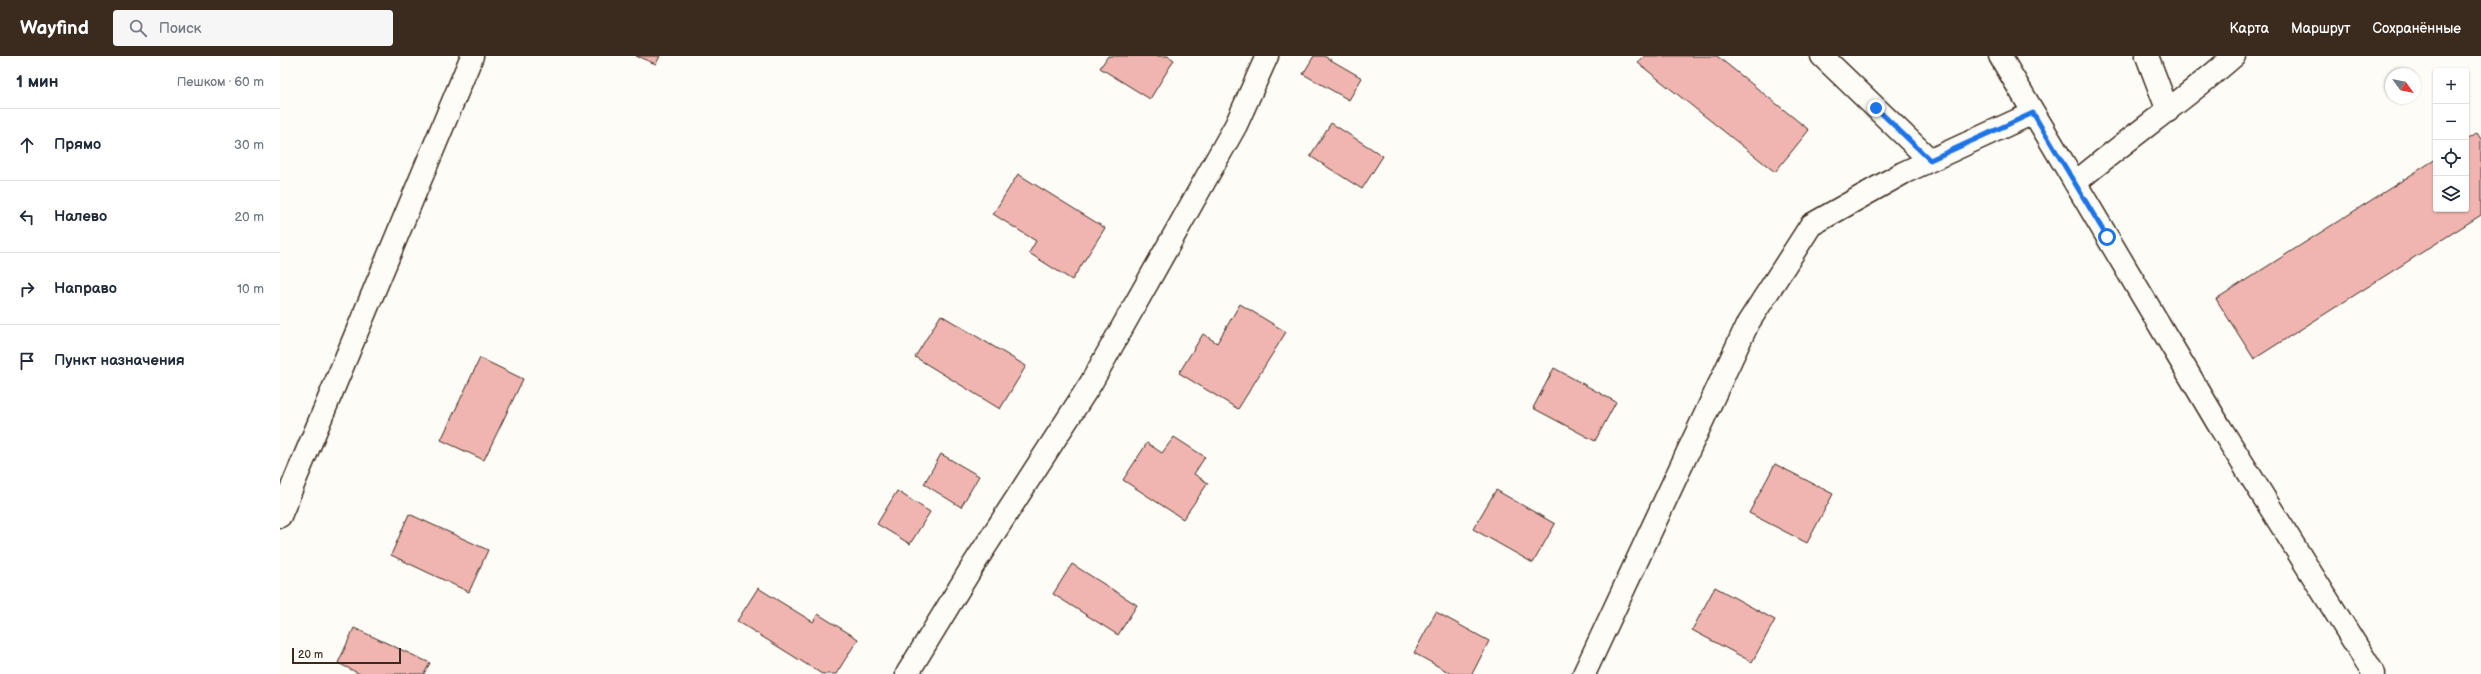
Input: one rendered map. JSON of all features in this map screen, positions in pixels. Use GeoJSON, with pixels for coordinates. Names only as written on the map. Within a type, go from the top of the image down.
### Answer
{"type":"FeatureCollection","features":[{"type":"Feature","properties":{"kind":"street"},"geometry":{"type":"LineString","coordinates":[[280,516],[472,56]]}},
{"type":"Feature","properties":{"kind":"street"},"geometry":{"type":"LineString","coordinates":[[907,674],[974,564],[1091,383],[1236,125],[1267,56]]}},
{"type":"Feature","properties":{"kind":"street"},"geometry":{"type":"LineString","coordinates":[[1822,56],[1930,160]]}},
{"type":"Feature","properties":{"kind":"street"},"geometry":{"type":"LineString","coordinates":[[2000,56],[2220,428],[2374,674]]}},
{"type":"Feature","properties":{"kind":"street"},"geometry":{"type":"LineString","coordinates":[[2147,56],[2168,111]]}},
{"type":"Feature","properties":{"kind":"street"},"geometry":{"type":"LineString","coordinates":[[2075,182],[2115,149],[2168,111],[2234,56]]}},
{"type":"Feature","properties":{"kind":"street"},"geometry":{"type":"LineString","coordinates":[[1584,674],[1748,322],[1811,225],[1903,173],[2033,113]]}},
{"type":"Feature","properties":{"kind":"building"},"geometry":{"type":"Polygon","coordinates":[[[636,56],[660,56],[656,64],[636,56]]]}},
{"type":"Feature","properties":{"kind":"building"},"geometry":{"type":"Polygon","coordinates":[[[1108,56],[1168,56],[1174,60],[1150,99],[1100,68],[1108,56]]]}},
{"type":"Feature","properties":{"kind":"building"},"geometry":{"type":"Polygon","coordinates":[[[1314,56],[1324,56],[1362,78],[1349,100],[1303,74],[1314,56]]]}},
{"type":"Feature","properties":{"kind":"building"},"geometry":{"type":"Polygon","coordinates":[[[1644,56],[1717,56],[1809,130],[1775,172],[1638,63],[1644,56]]]}},
{"type":"Feature","properties":{"kind":"building"},"geometry":{"type":"Polygon","coordinates":[[[1331,123],[1383,156],[1362,189],[1310,156],[1331,123]]]}},
{"type":"Feature","properties":{"kind":"building"},"geometry":{"type":"Polygon","coordinates":[[[2477,133],[2481,139],[2481,215],[2254,359],[2216,299],[2433,161],[2433,212],[2469,212],[2469,138],[2477,133]]]}},
{"type":"Feature","properties":{"kind":"building"},"geometry":{"type":"Polygon","coordinates":[[[1018,174],[1105,228],[1072,280],[1029,253],[1036,241],[993,214],[1018,174]]]}},
{"type":"Feature","properties":{"kind":"building"},"geometry":{"type":"Polygon","coordinates":[[[1240,304],[1286,332],[1238,409],[1179,373],[1203,334],[1217,343],[1240,304]]]}},
{"type":"Feature","properties":{"kind":"building"},"geometry":{"type":"Polygon","coordinates":[[[941,315],[1026,366],[1000,409],[915,357],[941,315]]]}},
{"type":"Feature","properties":{"kind":"building"},"geometry":{"type":"Polygon","coordinates":[[[480,358],[523,379],[484,460],[441,440],[480,358]]]}},
{"type":"Feature","properties":{"kind":"building"},"geometry":{"type":"Polygon","coordinates":[[[1554,368],[1616,402],[1595,441],[1533,408],[1554,368]]]}},
{"type":"Feature","properties":{"kind":"building"},"geometry":{"type":"Polygon","coordinates":[[[1174,437],[1205,457],[1194,474],[1208,483],[1183,519],[1123,480],[1147,443],[1162,453],[1174,437]]]}},
{"type":"Feature","properties":{"kind":"building"},"geometry":{"type":"Polygon","coordinates":[[[941,454],[979,476],[961,507],[924,484],[941,454]]]}},
{"type":"Feature","properties":{"kind":"building"},"geometry":{"type":"Polygon","coordinates":[[[1775,464],[1833,494],[1807,543],[1749,513],[1775,464]]]}},
{"type":"Feature","properties":{"kind":"building"},"geometry":{"type":"Polygon","coordinates":[[[1496,490],[1555,524],[1533,563],[1473,529],[1496,490]]]}},
{"type":"Feature","properties":{"kind":"building"},"geometry":{"type":"Polygon","coordinates":[[[897,491],[930,512],[910,544],[877,524],[897,491]]]}},
{"type":"Feature","properties":{"kind":"building"},"geometry":{"type":"Polygon","coordinates":[[[409,514],[488,550],[469,592],[391,555],[409,514]]]}},
{"type":"Feature","properties":{"kind":"building"},"geometry":{"type":"Polygon","coordinates":[[[1072,564],[1137,605],[1118,635],[1053,594],[1072,564]]]}},
{"type":"Feature","properties":{"kind":"building"},"geometry":{"type":"Polygon","coordinates":[[[1715,587],[1775,620],[1752,662],[1692,630],[1715,587]]]}},
{"type":"Feature","properties":{"kind":"building"},"geometry":{"type":"Polygon","coordinates":[[[758,588],[813,622],[818,614],[858,639],[836,674],[822,674],[737,621],[758,588]]]}},
{"type":"Feature","properties":{"kind":"building"},"geometry":{"type":"Polygon","coordinates":[[[1436,612],[1489,641],[1472,674],[1452,674],[1414,653],[1436,612]]]}},
{"type":"Feature","properties":{"kind":"building"},"geometry":{"type":"Polygon","coordinates":[[[354,628],[430,663],[424,674],[360,674],[338,663],[354,628]]]}},
{"type":"Feature","properties":{"kind":"route"},"geometry":{"type":"LineString","coordinates":[[1876,108],[1930,160],[2033,113],[2107,237]]}}]}
